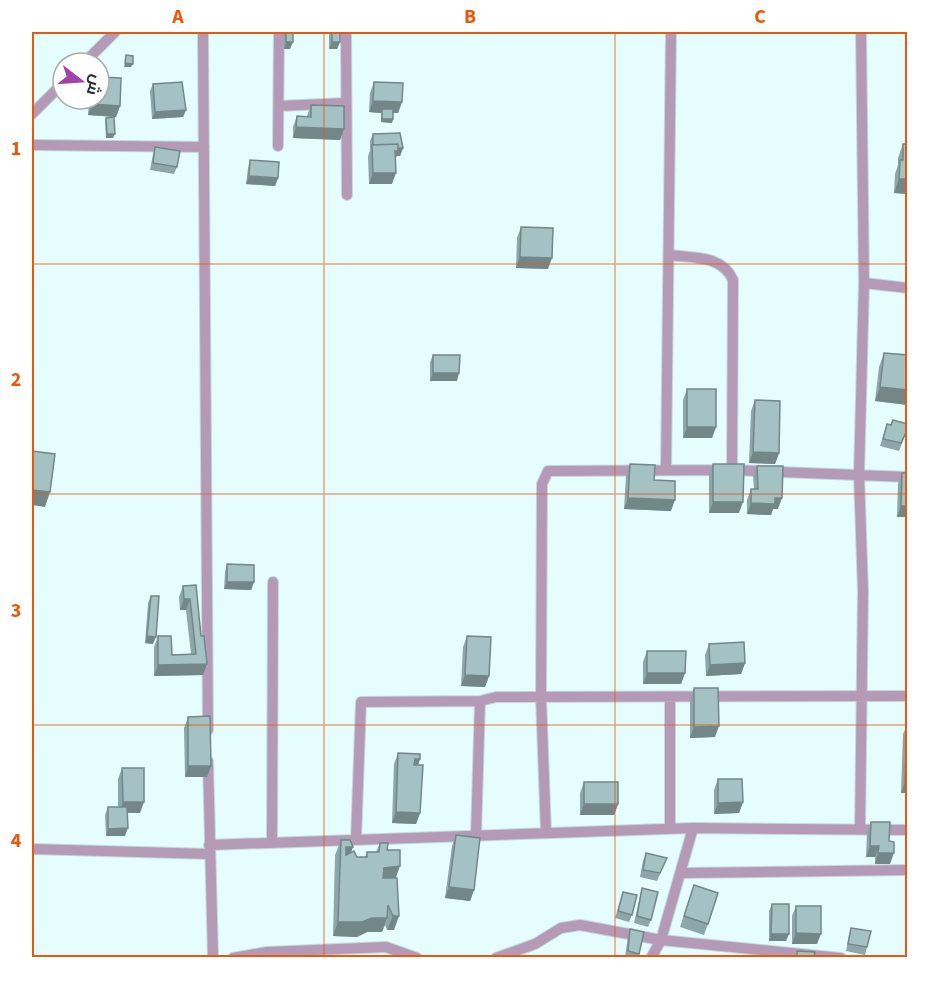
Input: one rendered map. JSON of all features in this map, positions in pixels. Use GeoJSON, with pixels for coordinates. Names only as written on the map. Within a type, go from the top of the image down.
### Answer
{"type":"FeatureCollection","features":[{"type":"Feature","properties":{"kind":"street"},"geometry":{"type":"LineString","coordinates":[[96,51],[115,32]]}},
{"type":"Feature","properties":{"kind":"street"},"geometry":{"type":"LineString","coordinates":[[203,32],[208,739]]}},
{"type":"Feature","properties":{"kind":"street"},"geometry":{"type":"LineString","coordinates":[[278,146],[279,32]]}},
{"type":"Feature","properties":{"kind":"street"},"geometry":{"type":"LineString","coordinates":[[346,32],[347,195]]}},
{"type":"Feature","properties":{"kind":"street"},"geometry":{"type":"LineString","coordinates":[[666,470],[671,32]]}},
{"type":"Feature","properties":{"kind":"street"},"geometry":{"type":"LineString","coordinates":[[860,829],[862,696],[859,475],[864,283],[861,32]]}},
{"type":"Feature","properties":{"kind":"street"},"geometry":{"type":"LineString","coordinates":[[32,114],[51,95]]}},
{"type":"Feature","properties":{"kind":"street"},"geometry":{"type":"LineString","coordinates":[[279,106],[346,103]]}},
{"type":"Feature","properties":{"kind":"street"},"geometry":{"type":"LineString","coordinates":[[32,145],[204,147]]}},
{"type":"Feature","properties":{"kind":"street"},"geometry":{"type":"LineString","coordinates":[[669,255],[720,263],[728,269],[733,280],[732,470]]}},
{"type":"Feature","properties":{"kind":"street"},"geometry":{"type":"LineString","coordinates":[[864,283],[908,288]]}},
{"type":"Feature","properties":{"kind":"street"},"geometry":{"type":"LineString","coordinates":[[546,833],[541,697],[544,477],[548,471],[555,469],[732,470],[908,477]]}},
{"type":"Feature","properties":{"kind":"street"},"geometry":{"type":"LineString","coordinates":[[272,843],[273,582]]}},
{"type":"Feature","properties":{"kind":"street"},"geometry":{"type":"LineString","coordinates":[[356,840],[361,702],[480,701],[496,697],[908,696]]}},
{"type":"Feature","properties":{"kind":"street"},"geometry":{"type":"LineString","coordinates":[[670,697],[670,829]]}},
{"type":"Feature","properties":{"kind":"street"},"geometry":{"type":"LineString","coordinates":[[476,836],[480,701]]}},
{"type":"Feature","properties":{"kind":"street"},"geometry":{"type":"LineString","coordinates":[[208,751],[213,957]]}},
{"type":"Feature","properties":{"kind":"street"},"geometry":{"type":"LineString","coordinates":[[651,957],[661,940],[693,828]]}},
{"type":"Feature","properties":{"kind":"street"},"geometry":{"type":"LineString","coordinates":[[32,849],[209,850],[272,843],[693,828],[908,830]]}},
{"type":"Feature","properties":{"kind":"street"},"geometry":{"type":"LineString","coordinates":[[681,873],[908,870]]}},
{"type":"Feature","properties":{"kind":"street"},"geometry":{"type":"LineString","coordinates":[[496,957],[535,944],[561,928],[580,925],[661,940],[841,957]]}},
{"type":"Feature","properties":{"kind":"street"},"geometry":{"type":"LineString","coordinates":[[233,957],[258,953],[349,947],[386,947],[417,957]]}},
{"type":"Feature","properties":{"kind":"building"},"geometry":{"type":"Polygon","coordinates":[[[286,32],[293,32],[293,42],[286,42],[286,32]]]}},
{"type":"Feature","properties":{"kind":"building"},"geometry":{"type":"Polygon","coordinates":[[[332,32],[340,32],[340,42],[332,42],[332,32]]]}},
{"type":"Feature","properties":{"kind":"building"},"geometry":{"type":"Polygon","coordinates":[[[126,55],[133,56],[133,64],[125,63],[126,55]]]}},
{"type":"Feature","properties":{"kind":"building"},"geometry":{"type":"Polygon","coordinates":[[[111,78],[121,78],[120,106],[111,105],[111,78]]]}},
{"type":"Feature","properties":{"kind":"building"},"geometry":{"type":"Polygon","coordinates":[[[182,82],[186,110],[155,112],[153,84],[182,82]]]}},
{"type":"Feature","properties":{"kind":"building"},"geometry":{"type":"Polygon","coordinates":[[[374,82],[403,83],[402,102],[373,101],[374,82]]]}},
{"type":"Feature","properties":{"kind":"building"},"geometry":{"type":"Polygon","coordinates":[[[311,105],[344,106],[344,129],[296,127],[297,116],[311,117],[311,105]]]}},
{"type":"Feature","properties":{"kind":"building"},"geometry":{"type":"Polygon","coordinates":[[[382,109],[393,109],[393,119],[382,119],[382,109]]]}},
{"type":"Feature","properties":{"kind":"building"},"geometry":{"type":"Polygon","coordinates":[[[114,117],[115,134],[107,134],[106,118],[114,117]]]}},
{"type":"Feature","properties":{"kind":"building"},"geometry":{"type":"Polygon","coordinates":[[[400,133],[403,148],[398,148],[398,144],[373,145],[373,134],[400,133]]]}},
{"type":"Feature","properties":{"kind":"building"},"geometry":{"type":"Polygon","coordinates":[[[398,144],[398,151],[395,151],[396,173],[373,173],[372,145],[398,144]]]}},
{"type":"Feature","properties":{"kind":"building"},"geometry":{"type":"Polygon","coordinates":[[[903,144],[908,144],[908,179],[899,179],[900,160],[903,160],[903,144]]]}},
{"type":"Feature","properties":{"kind":"building"},"geometry":{"type":"Polygon","coordinates":[[[155,147],[180,151],[177,167],[153,163],[155,147]]]}},
{"type":"Feature","properties":{"kind":"building"},"geometry":{"type":"Polygon","coordinates":[[[250,160],[279,162],[278,178],[249,176],[250,160]]]}},
{"type":"Feature","properties":{"kind":"building"},"geometry":{"type":"Polygon","coordinates":[[[521,227],[553,228],[552,258],[520,257],[521,227]]]}},
{"type":"Feature","properties":{"kind":"building"},"geometry":{"type":"Polygon","coordinates":[[[884,353],[908,355],[908,390],[880,387],[884,353]]]}},
{"type":"Feature","properties":{"kind":"building"},"geometry":{"type":"Polygon","coordinates":[[[433,355],[460,355],[459,373],[433,373],[433,355]]]}},
{"type":"Feature","properties":{"kind":"building"},"geometry":{"type":"Polygon","coordinates":[[[687,389],[716,389],[716,427],[687,427],[687,389]]]}},
{"type":"Feature","properties":{"kind":"building"},"geometry":{"type":"Polygon","coordinates":[[[755,400],[780,401],[779,453],[753,452],[755,400]]]}},
{"type":"Feature","properties":{"kind":"building"},"geometry":{"type":"Polygon","coordinates":[[[893,420],[908,424],[901,443],[883,439],[887,424],[891,425],[893,420]]]}},
{"type":"Feature","properties":{"kind":"building"},"geometry":{"type":"Polygon","coordinates":[[[32,451],[55,454],[50,492],[32,490],[32,451]]]}},
{"type":"Feature","properties":{"kind":"building"},"geometry":{"type":"Polygon","coordinates":[[[630,464],[655,465],[654,480],[675,481],[675,500],[628,498],[630,464]]]}},
{"type":"Feature","properties":{"kind":"building"},"geometry":{"type":"Polygon","coordinates":[[[713,464],[744,464],[743,502],[713,502],[713,464]]]}},
{"type":"Feature","properties":{"kind":"building"},"geometry":{"type":"Polygon","coordinates":[[[757,466],[783,466],[782,498],[775,498],[775,504],[751,503],[751,489],[758,489],[757,466]]]}},
{"type":"Feature","properties":{"kind":"building"},"geometry":{"type":"Polygon","coordinates":[[[902,473],[908,473],[908,506],[901,506],[902,473]]]}},
{"type":"Feature","properties":{"kind":"building"},"geometry":{"type":"Polygon","coordinates":[[[227,564],[254,565],[254,582],[227,582],[227,564]]]}},
{"type":"Feature","properties":{"kind":"building"},"geometry":{"type":"Polygon","coordinates":[[[196,585],[201,636],[204,636],[207,664],[158,665],[158,636],[171,636],[172,655],[196,654],[190,599],[184,599],[183,586],[196,585]]]}},
{"type":"Feature","properties":{"kind":"building"},"geometry":{"type":"Polygon","coordinates":[[[151,596],[159,596],[156,637],[147,636],[151,596]]]}},
{"type":"Feature","properties":{"kind":"building"},"geometry":{"type":"Polygon","coordinates":[[[467,636],[491,637],[489,676],[465,675],[467,636]]]}},
{"type":"Feature","properties":{"kind":"building"},"geometry":{"type":"Polygon","coordinates":[[[744,642],[745,663],[710,665],[709,644],[744,642]]]}},
{"type":"Feature","properties":{"kind":"building"},"geometry":{"type":"Polygon","coordinates":[[[647,651],[686,651],[685,673],[647,673],[647,651]]]}},
{"type":"Feature","properties":{"kind":"building"},"geometry":{"type":"Polygon","coordinates":[[[694,688],[718,688],[719,726],[694,727],[694,688]]]}},
{"type":"Feature","properties":{"kind":"building"},"geometry":{"type":"Polygon","coordinates":[[[210,716],[211,766],[188,766],[188,717],[210,716]]]}},
{"type":"Feature","properties":{"kind":"building"},"geometry":{"type":"Polygon","coordinates":[[[907,723],[908,782],[905,782],[907,723]]]}},
{"type":"Feature","properties":{"kind":"building"},"geometry":{"type":"Polygon","coordinates":[[[398,753],[420,754],[420,759],[415,759],[414,765],[423,765],[420,813],[396,812],[398,753]]]}},
{"type":"Feature","properties":{"kind":"building"},"geometry":{"type":"Polygon","coordinates":[[[122,768],[144,768],[144,802],[123,802],[122,768]]]}},
{"type":"Feature","properties":{"kind":"building"},"geometry":{"type":"Polygon","coordinates":[[[718,779],[742,779],[743,802],[718,803],[718,779]]]}},
{"type":"Feature","properties":{"kind":"building"},"geometry":{"type":"Polygon","coordinates":[[[584,782],[618,782],[618,804],[584,804],[584,782]]]}},
{"type":"Feature","properties":{"kind":"building"},"geometry":{"type":"Polygon","coordinates":[[[108,807],[127,807],[128,828],[108,829],[108,807]]]}},
{"type":"Feature","properties":{"kind":"building"},"geometry":{"type":"Polygon","coordinates":[[[871,822],[890,822],[889,841],[894,842],[894,853],[878,853],[879,846],[870,846],[871,822]]]}},
{"type":"Feature","properties":{"kind":"building"},"geometry":{"type":"Polygon","coordinates":[[[456,835],[480,838],[474,890],[449,887],[456,835]]]}},
{"type":"Feature","properties":{"kind":"building"},"geometry":{"type":"Polygon","coordinates":[[[341,840],[350,840],[353,847],[346,847],[346,855],[354,851],[357,857],[367,857],[367,852],[379,852],[380,843],[388,843],[387,850],[400,850],[400,866],[384,868],[383,878],[397,878],[399,916],[393,916],[388,905],[387,918],[372,918],[362,922],[338,922],[341,840]]]}},
{"type":"Feature","properties":{"kind":"building"},"geometry":{"type":"Polygon","coordinates":[[[646,853],[667,858],[660,873],[643,870],[646,853]]]}},
{"type":"Feature","properties":{"kind":"building"},"geometry":{"type":"Polygon","coordinates":[[[694,885],[718,893],[708,924],[684,916],[694,885]]]}},
{"type":"Feature","properties":{"kind":"building"},"geometry":{"type":"Polygon","coordinates":[[[642,888],[658,892],[651,920],[637,916],[642,888]]]}},
{"type":"Feature","properties":{"kind":"building"},"geometry":{"type":"Polygon","coordinates":[[[623,892],[637,895],[632,915],[618,911],[623,892]]]}},
{"type":"Feature","properties":{"kind":"building"},"geometry":{"type":"Polygon","coordinates":[[[772,904],[789,904],[789,934],[771,934],[772,904]]]}},
{"type":"Feature","properties":{"kind":"building"},"geometry":{"type":"Polygon","coordinates":[[[796,906],[821,906],[821,934],[796,933],[796,906]]]}},
{"type":"Feature","properties":{"kind":"building"},"geometry":{"type":"Polygon","coordinates":[[[851,928],[871,931],[867,947],[848,944],[851,928]]]}},
{"type":"Feature","properties":{"kind":"building"},"geometry":{"type":"Polygon","coordinates":[[[630,929],[644,932],[639,954],[628,951],[630,929]]]}},
{"type":"Feature","properties":{"kind":"building"},"geometry":{"type":"Polygon","coordinates":[[[797,951],[815,952],[814,957],[797,957],[797,951]]]}}]}
